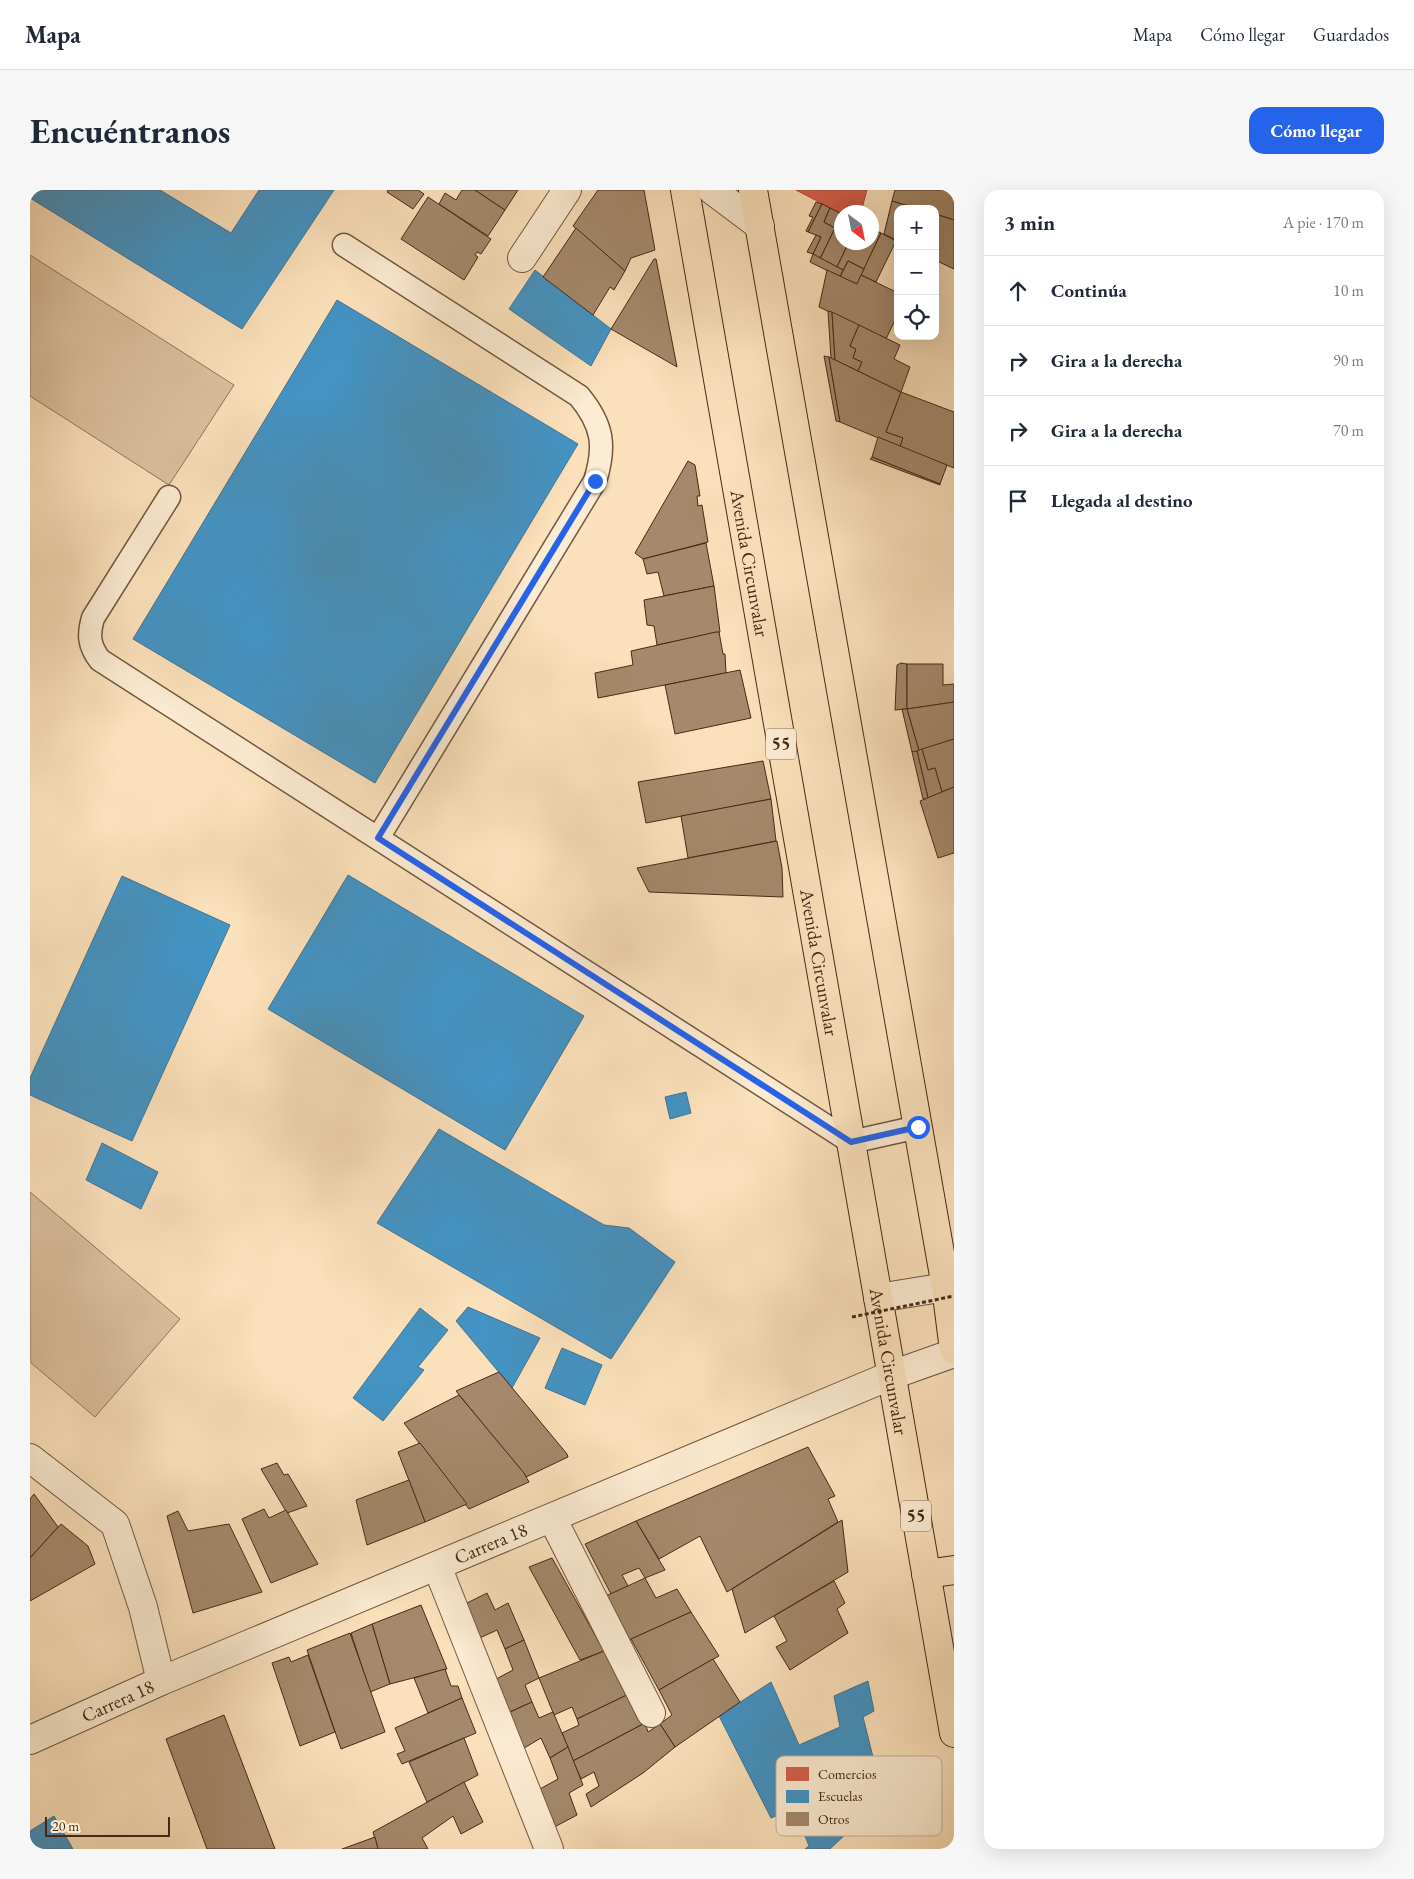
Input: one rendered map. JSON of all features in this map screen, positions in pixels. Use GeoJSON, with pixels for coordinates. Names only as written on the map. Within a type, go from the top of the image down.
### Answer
{"type":"FeatureCollection","features":[{"type":"Feature","properties":{"kind":"highway","name":"Avenida Circunvalar"},"geometry":{"type":"LineString","coordinates":[[685,190],[954,1734]]}},
{"type":"Feature","properties":{"kind":"highway"},"geometry":{"type":"LineString","coordinates":[[754,190],[918,1127],[951,1284],[954,1351]]}},
{"type":"Feature","properties":{"kind":"highway"},"geometry":{"type":"LineString","coordinates":[[926,1574],[954,1570]]}},
{"type":"Feature","properties":{"kind":"street"},"geometry":{"type":"LineString","coordinates":[[522,258],[567,190]]}},
{"type":"Feature","properties":{"kind":"street"},"geometry":{"type":"LineString","coordinates":[[712,190],[760,226]]}},
{"type":"Feature","properties":{"kind":"street"},"geometry":{"type":"LineString","coordinates":[[878,1298],[951,1284]]}},
{"type":"Feature","properties":{"kind":"street","name":"Carrera 18"},"geometry":{"type":"LineString","coordinates":[[30,1740],[161,1681],[892,1375],[954,1351]]}},
{"type":"Feature","properties":{"kind":"street"},"geometry":{"type":"LineString","coordinates":[[30,1458],[115,1524],[143,1607],[161,1681]]}},
{"type":"Feature","properties":{"kind":"street"},"geometry":{"type":"LineString","coordinates":[[552,1518],[651,1713]]}},
{"type":"Feature","properties":{"kind":"street"},"geometry":{"type":"LineString","coordinates":[[437,1566],[549,1849]]}},
{"type":"Feature","properties":{"kind":"lane"},"geometry":{"type":"LineString","coordinates":[[344,245],[579,396],[591,410],[599,427],[602,445],[600,464],[595,481],[378,838]]}},
{"type":"Feature","properties":{"kind":"lane"},"geometry":{"type":"LineString","coordinates":[[169,497],[93,618],[88,633],[93,650],[100,660],[851,1142],[918,1127]]}},
{"type":"Feature","properties":{"kind":"path"},"geometry":{"type":"LineString","coordinates":[[852,1317],[951,1284]]}},
{"type":"Feature","properties":{"kind":"shaded area"},"geometry":{"type":"Polygon","coordinates":[[[30,255],[234,385],[169,485],[30,396],[30,255]]]}},
{"type":"Feature","properties":{"kind":"shaded area"},"geometry":{"type":"Polygon","coordinates":[[[30,1192],[180,1319],[95,1417],[30,1362],[30,1192]]]}},
{"type":"Feature","properties":{"kind":"building: Comercios"},"geometry":{"type":"Polygon","coordinates":[[[796,190],[867,190],[863,205],[834,205],[834,210],[796,190]]]}},
{"type":"Feature","properties":{"kind":"building: Escuelas"},"geometry":{"type":"Polygon","coordinates":[[[30,190],[160,190],[231,233],[259,190],[334,190],[242,329],[30,198],[30,190]]]}},
{"type":"Feature","properties":{"kind":"building: Escuelas"},"geometry":{"type":"Polygon","coordinates":[[[535,270],[611,329],[591,366],[509,309],[535,270]]]}},
{"type":"Feature","properties":{"kind":"building: Escuelas"},"geometry":{"type":"Polygon","coordinates":[[[337,300],[578,444],[375,783],[133,639],[337,300]]]}},
{"type":"Feature","properties":{"kind":"building: Escuelas"},"geometry":{"type":"Polygon","coordinates":[[[348,875],[584,1016],[505,1150],[268,1009],[348,875]]]}},
{"type":"Feature","properties":{"kind":"building: Escuelas"},"geometry":{"type":"Polygon","coordinates":[[[122,876],[230,925],[132,1141],[30,1095],[30,1078],[122,876]]]}},
{"type":"Feature","properties":{"kind":"building: Escuelas"},"geometry":{"type":"Polygon","coordinates":[[[686,1092],[691,1113],[670,1119],[665,1097],[686,1092]]]}},
{"type":"Feature","properties":{"kind":"building: Escuelas"},"geometry":{"type":"Polygon","coordinates":[[[439,1129],[604,1225],[629,1228],[675,1262],[611,1359],[377,1223],[439,1129]]]}},
{"type":"Feature","properties":{"kind":"building: Escuelas"},"geometry":{"type":"Polygon","coordinates":[[[102,1143],[158,1172],[141,1209],[86,1180],[102,1143]]]}},
{"type":"Feature","properties":{"kind":"building: Escuelas"},"geometry":{"type":"Polygon","coordinates":[[[468,1307],[540,1338],[512,1388],[456,1321],[468,1307]]]}},
{"type":"Feature","properties":{"kind":"building: Escuelas"},"geometry":{"type":"Polygon","coordinates":[[[420,1308],[448,1330],[418,1367],[424,1370],[383,1421],[353,1398],[420,1308]]]}},
{"type":"Feature","properties":{"kind":"building: Escuelas"},"geometry":{"type":"Polygon","coordinates":[[[562,1348],[602,1365],[585,1405],[545,1388],[562,1348]]]}},
{"type":"Feature","properties":{"kind":"building: Escuelas"},"geometry":{"type":"Polygon","coordinates":[[[868,1681],[874,1711],[863,1717],[873,1756],[776,1756],[776,1816],[771,1818],[719,1716],[771,1682],[799,1745],[840,1727],[834,1696],[868,1681]]]}},
{"type":"Feature","properties":{"kind":"building: Escuelas"},"geometry":{"type":"Polygon","coordinates":[[[54,1816],[73,1849],[30,1849],[30,1831],[54,1816]]]}},
{"type":"Feature","properties":{"kind":"building: Escuelas"},"geometry":{"type":"Polygon","coordinates":[[[805,1836],[844,1836],[830,1849],[805,1849],[809,1846],[805,1836]]]}},
{"type":"Feature","properties":{"kind":"building: Otros"},"geometry":{"type":"Polygon","coordinates":[[[388,190],[418,190],[424,194],[413,209],[387,192],[388,190]]]}},
{"type":"Feature","properties":{"kind":"building: Otros"},"geometry":{"type":"Polygon","coordinates":[[[462,190],[475,190],[505,210],[488,236],[439,204],[445,193],[456,200],[462,190]]]}},
{"type":"Feature","properties":{"kind":"building: Otros"},"geometry":{"type":"Polygon","coordinates":[[[475,190],[518,190],[505,210],[475,190]]]}},
{"type":"Feature","properties":{"kind":"building: Otros"},"geometry":{"type":"Polygon","coordinates":[[[598,190],[644,190],[655,250],[631,258],[625,271],[573,226],[598,190]]]}},
{"type":"Feature","properties":{"kind":"building: Otros"},"geometry":{"type":"Polygon","coordinates":[[[895,190],[954,190],[954,220],[939,215],[939,205],[905,205],[892,201],[895,190]]]}},
{"type":"Feature","properties":{"kind":"building: Otros"},"geometry":{"type":"Polygon","coordinates":[[[428,197],[491,239],[481,254],[477,252],[475,255],[478,257],[464,280],[401,239],[428,197]]]}},
{"type":"Feature","properties":{"kind":"building: Otros"},"geometry":{"type":"Polygon","coordinates":[[[892,201],[905,205],[894,205],[894,239],[884,234],[892,201]]]}},
{"type":"Feature","properties":{"kind":"building: Otros"},"geometry":{"type":"Polygon","coordinates":[[[816,202],[822,204],[808,232],[806,231],[813,217],[809,216],[816,202]]]}},
{"type":"Feature","properties":{"kind":"building: Otros"},"geometry":{"type":"Polygon","coordinates":[[[822,204],[830,208],[824,222],[834,227],[834,230],[820,259],[813,254],[821,237],[808,232],[822,204]]]}},
{"type":"Feature","properties":{"kind":"building: Otros"},"geometry":{"type":"Polygon","coordinates":[[[830,208],[834,210],[834,227],[824,222],[830,208]]]}},
{"type":"Feature","properties":{"kind":"building: Otros"},"geometry":{"type":"Polygon","coordinates":[[[939,215],[954,220],[954,269],[939,262],[939,215]]]}},
{"type":"Feature","properties":{"kind":"building: Otros"},"geometry":{"type":"Polygon","coordinates":[[[576,228],[625,271],[614,290],[610,287],[593,315],[543,277],[576,228]]]}},
{"type":"Feature","properties":{"kind":"building: Otros"},"geometry":{"type":"Polygon","coordinates":[[[834,230],[834,250],[845,250],[837,267],[820,259],[834,230]]]}},
{"type":"Feature","properties":{"kind":"building: Otros"},"geometry":{"type":"Polygon","coordinates":[[[881,233],[894,240],[894,245],[876,282],[861,275],[873,250],[879,250],[881,233]]]}},
{"type":"Feature","properties":{"kind":"building: Otros"},"geometry":{"type":"Polygon","coordinates":[[[816,235],[821,237],[813,254],[807,252],[816,235]]]}},
{"type":"Feature","properties":{"kind":"building: Otros"},"geometry":{"type":"Polygon","coordinates":[[[845,250],[873,250],[864,269],[848,261],[843,270],[837,267],[845,250]]]}},
{"type":"Feature","properties":{"kind":"building: Otros"},"geometry":{"type":"Polygon","coordinates":[[[813,254],[843,270],[840,277],[810,262],[813,254]]]}},
{"type":"Feature","properties":{"kind":"building: Otros"},"geometry":{"type":"Polygon","coordinates":[[[654,259],[656,259],[677,367],[611,329],[654,259]]]}},
{"type":"Feature","properties":{"kind":"building: Otros"},"geometry":{"type":"Polygon","coordinates":[[[848,261],[864,269],[857,284],[840,277],[848,261]]]}},
{"type":"Feature","properties":{"kind":"building: Otros"},"geometry":{"type":"Polygon","coordinates":[[[827,270],[857,284],[861,275],[894,291],[894,322],[886,339],[819,307],[827,270]]]}},
{"type":"Feature","properties":{"kind":"building: Otros"},"geometry":{"type":"Polygon","coordinates":[[[828,311],[832,312],[835,360],[831,358],[828,311]]]}},
{"type":"Feature","properties":{"kind":"building: Otros"},"geometry":{"type":"Polygon","coordinates":[[[832,312],[859,325],[850,346],[856,349],[853,358],[862,362],[858,371],[835,360],[832,312]]]}},
{"type":"Feature","properties":{"kind":"building: Otros"},"geometry":{"type":"Polygon","coordinates":[[[859,325],[900,345],[894,359],[910,367],[901,392],[858,371],[862,362],[853,358],[856,349],[850,346],[859,325]]]}},
{"type":"Feature","properties":{"kind":"building: Otros"},"geometry":{"type":"Polygon","coordinates":[[[824,356],[829,357],[840,422],[836,421],[824,356]]]}},
{"type":"Feature","properties":{"kind":"building: Otros"},"geometry":{"type":"Polygon","coordinates":[[[829,357],[901,392],[886,432],[903,438],[900,447],[840,422],[829,357]]]}},
{"type":"Feature","properties":{"kind":"building: Otros"},"geometry":{"type":"Polygon","coordinates":[[[901,392],[954,412],[954,468],[900,447],[903,438],[886,432],[901,392]]]}},
{"type":"Feature","properties":{"kind":"building: Otros"},"geometry":{"type":"Polygon","coordinates":[[[878,437],[947,465],[940,484],[872,457],[878,437]]]}},
{"type":"Feature","properties":{"kind":"building: Otros"},"geometry":{"type":"Polygon","coordinates":[[[872,457],[940,484],[940,485],[870,459],[872,457]]]}},
{"type":"Feature","properties":{"kind":"building: Otros"},"geometry":{"type":"Polygon","coordinates":[[[688,461],[695,465],[700,496],[697,496],[698,506],[702,505],[708,542],[643,559],[635,553],[688,461]]]}},
{"type":"Feature","properties":{"kind":"building: Otros"},"geometry":{"type":"Polygon","coordinates":[[[706,543],[714,586],[664,596],[658,572],[647,574],[643,559],[706,543]]]}},
{"type":"Feature","properties":{"kind":"building: Otros"},"geometry":{"type":"Polygon","coordinates":[[[714,586],[720,632],[657,645],[654,626],[647,625],[644,600],[714,586]]]}},
{"type":"Feature","properties":{"kind":"building: Otros"},"geometry":{"type":"Polygon","coordinates":[[[719,632],[723,654],[725,654],[726,673],[598,698],[595,673],[633,665],[631,651],[719,632]]]}},
{"type":"Feature","properties":{"kind":"building: Otros"},"geometry":{"type":"Polygon","coordinates":[[[901,663],[907,664],[907,709],[895,710],[897,665],[901,663]]]}},
{"type":"Feature","properties":{"kind":"building: Otros"},"geometry":{"type":"Polygon","coordinates":[[[907,664],[943,664],[943,685],[954,684],[954,702],[907,709],[907,664]]]}},
{"type":"Feature","properties":{"kind":"building: Otros"},"geometry":{"type":"Polygon","coordinates":[[[740,670],[751,718],[675,734],[665,685],[740,670]]]}},
{"type":"Feature","properties":{"kind":"building: Otros"},"geometry":{"type":"Polygon","coordinates":[[[954,702],[954,739],[919,751],[907,709],[954,702]]]}},
{"type":"Feature","properties":{"kind":"building: Otros"},"geometry":{"type":"Polygon","coordinates":[[[902,709],[907,709],[919,751],[912,752],[902,709]]]}},
{"type":"Feature","properties":{"kind":"building: Otros"},"geometry":{"type":"Polygon","coordinates":[[[954,739],[954,787],[942,792],[935,768],[928,770],[922,749],[954,739]]]}},
{"type":"Feature","properties":{"kind":"building: Otros"},"geometry":{"type":"Polygon","coordinates":[[[922,749],[928,770],[935,768],[942,792],[928,798],[917,751],[922,749]]]}},
{"type":"Feature","properties":{"kind":"building: Otros"},"geometry":{"type":"Polygon","coordinates":[[[917,751],[928,798],[923,799],[912,752],[917,751]]]}},
{"type":"Feature","properties":{"kind":"building: Otros"},"geometry":{"type":"Polygon","coordinates":[[[763,761],[771,799],[646,823],[638,782],[763,761]]]}},
{"type":"Feature","properties":{"kind":"building: Otros"},"geometry":{"type":"Polygon","coordinates":[[[954,787],[954,853],[938,858],[920,801],[954,787]]]}},
{"type":"Feature","properties":{"kind":"building: Otros"},"geometry":{"type":"Polygon","coordinates":[[[771,799],[776,841],[688,858],[681,816],[771,799]]]}},
{"type":"Feature","properties":{"kind":"building: Otros"},"geometry":{"type":"Polygon","coordinates":[[[777,841],[782,868],[783,897],[649,892],[637,868],[777,841]]]}},
{"type":"Feature","properties":{"kind":"building: Otros"},"geometry":{"type":"Polygon","coordinates":[[[499,1372],[568,1457],[526,1477],[456,1391],[499,1372]]]}},
{"type":"Feature","properties":{"kind":"building: Otros"},"geometry":{"type":"Polygon","coordinates":[[[459,1395],[524,1473],[529,1482],[469,1509],[404,1423],[459,1395]]]}},
{"type":"Feature","properties":{"kind":"building: Otros"},"geometry":{"type":"Polygon","coordinates":[[[420,1443],[467,1504],[425,1522],[398,1452],[420,1443]]]}},
{"type":"Feature","properties":{"kind":"building: Otros"},"geometry":{"type":"Polygon","coordinates":[[[808,1447],[835,1496],[828,1499],[838,1522],[727,1592],[700,1536],[659,1559],[636,1521],[808,1447]]]}},
{"type":"Feature","properties":{"kind":"building: Otros"},"geometry":{"type":"Polygon","coordinates":[[[277,1463],[284,1475],[288,1474],[307,1506],[287,1513],[261,1469],[277,1463]]]}},
{"type":"Feature","properties":{"kind":"building: Otros"},"geometry":{"type":"Polygon","coordinates":[[[409,1480],[425,1522],[367,1545],[356,1500],[409,1480]]]}},
{"type":"Feature","properties":{"kind":"building: Otros"},"geometry":{"type":"Polygon","coordinates":[[[34,1494],[58,1527],[30,1558],[30,1499],[34,1494]]]}},
{"type":"Feature","properties":{"kind":"building: Otros"},"geometry":{"type":"Polygon","coordinates":[[[264,1509],[269,1518],[286,1510],[318,1564],[271,1583],[242,1519],[264,1509]]]}},
{"type":"Feature","properties":{"kind":"building: Otros"},"geometry":{"type":"Polygon","coordinates":[[[178,1511],[188,1531],[229,1524],[262,1592],[193,1613],[167,1516],[178,1511]]]}},
{"type":"Feature","properties":{"kind":"building: Otros"},"geometry":{"type":"Polygon","coordinates":[[[842,1520],[848,1572],[745,1633],[732,1589],[842,1520]]]}},
{"type":"Feature","properties":{"kind":"building: Otros"},"geometry":{"type":"Polygon","coordinates":[[[636,1521],[665,1570],[645,1578],[639,1568],[622,1575],[628,1586],[611,1594],[585,1544],[636,1521]]]}},
{"type":"Feature","properties":{"kind":"building: Otros"},"geometry":{"type":"Polygon","coordinates":[[[61,1524],[88,1546],[95,1564],[30,1601],[30,1558],[61,1524]]]}},
{"type":"Feature","properties":{"kind":"building: Otros"},"geometry":{"type":"Polygon","coordinates":[[[552,1558],[604,1651],[580,1660],[529,1567],[552,1558]]]}},
{"type":"Feature","properties":{"kind":"building: Otros"},"geometry":{"type":"Polygon","coordinates":[[[645,1578],[656,1598],[677,1589],[691,1612],[627,1641],[606,1596],[645,1578]]]}},
{"type":"Feature","properties":{"kind":"building: Otros"},"geometry":{"type":"Polygon","coordinates":[[[834,1581],[845,1603],[837,1609],[848,1633],[790,1670],[776,1647],[787,1641],[774,1616],[834,1581]]]}},
{"type":"Feature","properties":{"kind":"building: Otros"},"geometry":{"type":"Polygon","coordinates":[[[487,1593],[495,1610],[508,1603],[524,1640],[505,1649],[497,1630],[469,1643],[455,1609],[487,1593]]]}},
{"type":"Feature","properties":{"kind":"building: Otros"},"geometry":{"type":"Polygon","coordinates":[[[421,1605],[447,1669],[390,1684],[372,1624],[421,1605]]]}},
{"type":"Feature","properties":{"kind":"building: Otros"},"geometry":{"type":"Polygon","coordinates":[[[691,1612],[719,1656],[659,1690],[631,1639],[691,1612]]]}},
{"type":"Feature","properties":{"kind":"building: Otros"},"geometry":{"type":"Polygon","coordinates":[[[372,1624],[390,1684],[370,1692],[351,1633],[372,1624]]]}},
{"type":"Feature","properties":{"kind":"building: Otros"},"geometry":{"type":"Polygon","coordinates":[[[350,1633],[385,1732],[341,1749],[307,1650],[350,1633]]]}},
{"type":"Feature","properties":{"kind":"building: Otros"},"geometry":{"type":"Polygon","coordinates":[[[524,1640],[539,1678],[525,1685],[532,1702],[499,1717],[485,1685],[513,1670],[505,1649],[524,1640]]]}},
{"type":"Feature","properties":{"kind":"building: Otros"},"geometry":{"type":"Polygon","coordinates":[[[604,1651],[627,1695],[577,1719],[572,1707],[554,1715],[539,1678],[604,1651]]]}},
{"type":"Feature","properties":{"kind":"building: Otros"},"geometry":{"type":"Polygon","coordinates":[[[308,1655],[335,1732],[300,1746],[272,1663],[289,1657],[291,1662],[308,1655]]]}},
{"type":"Feature","properties":{"kind":"building: Otros"},"geometry":{"type":"Polygon","coordinates":[[[713,1659],[740,1702],[675,1747],[660,1724],[672,1715],[659,1690],[713,1659]]]}},
{"type":"Feature","properties":{"kind":"building: Otros"},"geometry":{"type":"Polygon","coordinates":[[[445,1669],[451,1686],[458,1686],[462,1698],[428,1713],[414,1678],[445,1669]]]}},
{"type":"Feature","properties":{"kind":"building: Otros"},"geometry":{"type":"Polygon","coordinates":[[[631,1693],[645,1723],[573,1761],[562,1733],[579,1725],[577,1719],[631,1693]]]}},
{"type":"Feature","properties":{"kind":"building: Otros"},"geometry":{"type":"Polygon","coordinates":[[[462,1698],[476,1733],[402,1764],[397,1754],[405,1751],[395,1728],[462,1698]]]}},
{"type":"Feature","properties":{"kind":"building: Otros"},"geometry":{"type":"Polygon","coordinates":[[[532,1702],[539,1718],[553,1712],[568,1747],[550,1758],[541,1738],[514,1754],[499,1717],[532,1702]]]}},
{"type":"Feature","properties":{"kind":"building: Otros"},"geometry":{"type":"Polygon","coordinates":[[[224,1715],[275,1849],[207,1849],[166,1739],[224,1715]]]}},
{"type":"Feature","properties":{"kind":"building: Otros"},"geometry":{"type":"Polygon","coordinates":[[[645,1723],[648,1732],[660,1724],[675,1747],[643,1773],[591,1807],[586,1794],[599,1786],[594,1772],[581,1779],[573,1761],[645,1723]]]}},
{"type":"Feature","properties":{"kind":"building: Otros"},"geometry":{"type":"Polygon","coordinates":[[[464,1738],[478,1775],[427,1802],[409,1762],[464,1738]]]}},
{"type":"Feature","properties":{"kind":"building: Otros"},"geometry":{"type":"Polygon","coordinates":[[[568,1747],[583,1785],[569,1793],[577,1815],[545,1832],[531,1794],[558,1779],[550,1758],[568,1747]]]}},
{"type":"Feature","properties":{"kind":"building: Otros"},"geometry":{"type":"Polygon","coordinates":[[[464,1782],[483,1822],[461,1834],[453,1816],[422,1838],[428,1849],[378,1849],[373,1832],[464,1782]]]}},
{"type":"Feature","properties":{"kind":"building: Otros"},"geometry":{"type":"Polygon","coordinates":[[[375,1837],[378,1849],[342,1849],[375,1837]]]}},
{"type":"Feature","properties":{"kind":"route"},"geometry":{"type":"LineString","coordinates":[[595,481],[378,838],[851,1142],[918,1127]]}}]}
